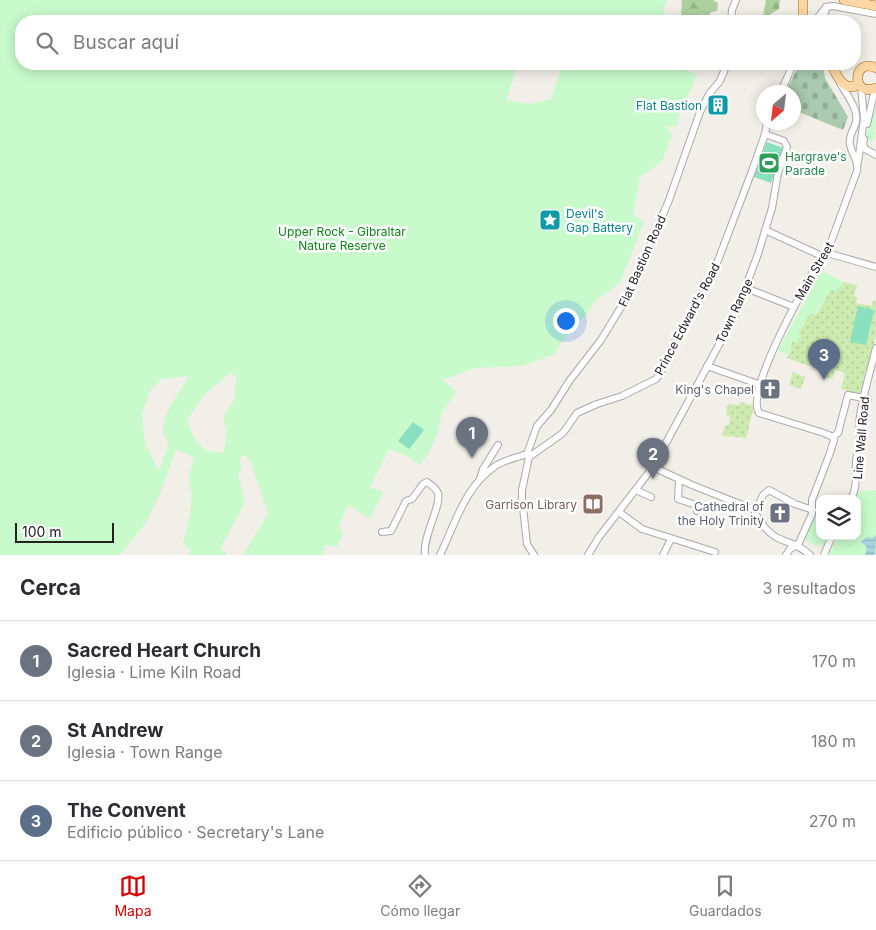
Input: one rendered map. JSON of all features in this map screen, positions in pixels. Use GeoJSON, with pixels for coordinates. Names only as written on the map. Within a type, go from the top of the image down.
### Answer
{"type":"FeatureCollection","features":[{"type":"Feature","properties":{"kind":"main road"},"geometry":{"type":"LineString","coordinates":[[802,15],[804,0]]}},
{"type":"Feature","properties":{"kind":"main road"},"geometry":{"type":"LineString","coordinates":[[844,0],[876,6]]}},
{"type":"Feature","properties":{"kind":"main road"},"geometry":{"type":"LineString","coordinates":[[861,69],[873,66],[876,58]]}},
{"type":"Feature","properties":{"kind":"main road"},"geometry":{"type":"LineString","coordinates":[[834,70],[838,79],[850,87],[860,85]]}},
{"type":"Feature","properties":{"kind":"main road"},"geometry":{"type":"LineString","coordinates":[[860,70],[857,78],[860,85],[867,90],[875,88]]}},
{"type":"Feature","properties":{"kind":"street"},"geometry":{"type":"LineString","coordinates":[[732,15],[736,0]]}},
{"type":"Feature","properties":{"kind":"street"},"geometry":{"type":"LineString","coordinates":[[820,15],[826,7],[833,6],[876,14]]}},
{"type":"Feature","properties":{"kind":"street"},"geometry":{"type":"LineString","coordinates":[[824,15],[826,7]]}},
{"type":"Feature","properties":{"kind":"street","name":"Flat Bastion Road"},"geometry":{"type":"LineString","coordinates":[[529,457],[537,426],[551,410],[570,380],[601,340],[632,289],[669,200],[700,112],[709,94],[720,81],[725,70]]}},
{"type":"Feature","properties":{"kind":"street"},"geometry":{"type":"LineString","coordinates":[[784,85],[790,70]]}},
{"type":"Feature","properties":{"kind":"street"},"geometry":{"type":"LineString","coordinates":[[838,79],[855,111],[856,122],[851,133],[850,143],[858,162],[861,158],[873,154]]}},
{"type":"Feature","properties":{"kind":"street","name":"Main Street"},"geometry":{"type":"LineString","coordinates":[[833,437],[759,413],[757,408],[768,358],[817,264],[826,255],[856,175],[864,119],[860,85]]}},
{"type":"Feature","properties":{"kind":"street"},"geometry":{"type":"LineString","coordinates":[[873,154],[865,149],[863,142],[875,88]]}},
{"type":"Feature","properties":{"kind":"street","name":"Prince Edward's Road"},"geometry":{"type":"LineString","coordinates":[[480,479],[496,466],[529,457],[562,433],[577,413],[622,396],[658,377],[679,333],[713,272],[766,130]]}},
{"type":"Feature","properties":{"kind":"street","name":"Town Range"},"geometry":{"type":"LineString","coordinates":[[588,555],[599,537],[653,467],[731,322],[746,288],[772,208],[778,173],[787,144],[784,140],[765,134]]}},
{"type":"Feature","properties":{"kind":"street"},"geometry":{"type":"LineString","coordinates":[[765,230],[826,255],[876,268]]}},
{"type":"Feature","properties":{"kind":"street"},"geometry":{"type":"LineString","coordinates":[[746,288],[794,307]]}},
{"type":"Feature","properties":{"kind":"street","name":"Line Wall Road"},"geometry":{"type":"LineString","coordinates":[[853,495],[856,486],[856,462],[861,432],[859,426],[866,398],[867,377],[876,348]]}},
{"type":"Feature","properties":{"kind":"street"},"geometry":{"type":"LineString","coordinates":[[707,366],[761,385]]}},
{"type":"Feature","properties":{"kind":"street"},"geometry":{"type":"LineString","coordinates":[[786,555],[790,549],[798,545],[814,511],[813,497],[832,447],[833,437],[838,433],[848,394],[866,398]]}},
{"type":"Feature","properties":{"kind":"street"},"geometry":{"type":"LineString","coordinates":[[440,555],[467,497],[480,479],[482,469],[498,445]]}},
{"type":"Feature","properties":{"kind":"street"},"geometry":{"type":"LineString","coordinates":[[529,457],[522,498],[527,544],[534,555]]}},
{"type":"Feature","properties":{"kind":"street"},"geometry":{"type":"LineString","coordinates":[[653,467],[755,510]]}},
{"type":"Feature","properties":{"kind":"street"},"geometry":{"type":"LineString","coordinates":[[680,480],[678,499],[699,506],[697,511]]}},
{"type":"Feature","properties":{"kind":"street"},"geometry":{"type":"LineString","coordinates":[[382,532],[391,531],[406,501],[412,499],[423,484],[427,482],[436,489],[438,498],[426,540],[425,555]]}},
{"type":"Feature","properties":{"kind":"street"},"geometry":{"type":"LineString","coordinates":[[638,488],[651,498]]}},
{"type":"Feature","properties":{"kind":"street"},"geometry":{"type":"LineString","coordinates":[[810,555],[798,545],[767,531],[755,510],[763,495],[769,490],[795,504],[814,511]]}},
{"type":"Feature","properties":{"kind":"street"},"geometry":{"type":"LineString","coordinates":[[619,512],[642,529],[715,552]]}},
{"type":"Feature","properties":{"kind":"street"},"geometry":{"type":"LineString","coordinates":[[663,555],[671,538]]}},
{"type":"Feature","properties":{"kind":"street"},"geometry":{"type":"LineString","coordinates":[[824,555],[830,540]]}},
{"type":"Feature","properties":{"kind":"green space","name":"Upper Rock - Gibraltar Nature Reserve"},"geometry":{"type":"Polygon","coordinates":[[[0,0],[667,0],[663,9],[664,15],[15,15],[15,70],[516,70],[506,100],[529,104],[551,99],[561,70],[686,70],[697,75],[679,115],[676,127],[666,126],[672,135],[662,162],[640,176],[633,214],[644,222],[620,283],[595,301],[587,314],[572,328],[553,355],[522,366],[474,368],[443,380],[456,392],[442,413],[437,435],[428,454],[420,465],[407,456],[389,449],[370,487],[383,492],[370,519],[348,505],[339,527],[343,534],[337,547],[325,545],[323,555],[243,555],[268,513],[251,463],[243,455],[240,458],[241,469],[238,474],[245,502],[220,549],[229,555],[188,555],[191,549],[183,544],[192,495],[188,480],[194,457],[176,450],[159,496],[145,524],[120,555],[0,555],[0,0]],[[230,373],[204,395],[187,420],[199,444],[207,450],[224,452],[227,430],[223,418],[235,398],[236,376],[230,373]],[[189,376],[162,379],[150,391],[142,414],[145,444],[158,469],[161,466],[169,442],[163,434],[166,417],[172,403],[189,376]]]}},
{"type":"Feature","properties":{"kind":"green space"},"geometry":{"type":"Polygon","coordinates":[[[713,0],[718,3],[717,11],[711,12],[710,15],[681,15],[682,1],[713,0]]]}},
{"type":"Feature","properties":{"kind":"green space"},"geometry":{"type":"Polygon","coordinates":[[[766,0],[780,0],[779,9],[769,15],[763,15],[766,0]]]}},
{"type":"Feature","properties":{"kind":"green space"},"geometry":{"type":"Polygon","coordinates":[[[796,70],[824,70],[825,78],[848,117],[843,130],[801,113],[801,85],[789,85],[796,70]]]}},
{"type":"Feature","properties":{"kind":"green space"},"geometry":{"type":"Polygon","coordinates":[[[876,106],[876,126],[874,131],[876,133],[872,142],[865,139],[876,106]]]}},
{"type":"Feature","properties":{"kind":"green space","name":"Hargrave's Parade"},"geometry":{"type":"Polygon","coordinates":[[[767,142],[783,148],[771,183],[754,177],[767,142]]]}},
{"type":"Feature","properties":{"kind":"green space"},"geometry":{"type":"Polygon","coordinates":[[[821,271],[844,282],[836,291],[831,290],[815,315],[810,313],[798,334],[801,336],[797,343],[793,341],[788,355],[778,351],[821,271]]]}},
{"type":"Feature","properties":{"kind":"green space"},"geometry":{"type":"Polygon","coordinates":[[[844,282],[857,285],[854,296],[857,297],[856,303],[872,306],[873,300],[876,301],[876,334],[869,367],[864,375],[859,394],[841,389],[845,373],[836,370],[832,379],[823,376],[824,371],[787,358],[792,348],[790,346],[793,341],[797,343],[798,334],[811,312],[816,315],[831,290],[836,290],[844,282]]]}},
{"type":"Feature","properties":{"kind":"green space"},"geometry":{"type":"Polygon","coordinates":[[[858,306],[874,310],[866,345],[850,342],[858,306]]]}},
{"type":"Feature","properties":{"kind":"green space"},"geometry":{"type":"Polygon","coordinates":[[[793,372],[805,377],[801,389],[789,385],[793,372]]]}},
{"type":"Feature","properties":{"kind":"green space"},"geometry":{"type":"Polygon","coordinates":[[[740,402],[754,406],[746,438],[722,436],[725,425],[729,425],[730,416],[726,415],[728,404],[739,405],[740,402]]]}},
{"type":"Feature","properties":{"kind":"green space"},"geometry":{"type":"Polygon","coordinates":[[[413,422],[424,430],[409,449],[398,441],[413,422]]]}},
{"type":"Feature","properties":{"kind":"green space"},"geometry":{"type":"Polygon","coordinates":[[[876,490],[876,555],[829,555],[836,540],[861,540],[861,495],[857,495],[859,491],[876,490]]]}},
{"type":"Feature","properties":{"kind":"green space"},"geometry":{"type":"Polygon","coordinates":[[[816,518],[816,540],[827,540],[824,546],[812,544],[803,537],[811,521],[816,518]]]}},
{"type":"Feature","properties":{"kind":"water"},"geometry":{"type":"Polygon","coordinates":[[[876,535],[875,555],[865,555],[867,548],[861,542],[867,537],[872,538],[876,535]]]}},
{"type":"Feature","properties":{"kind":"place","name":"Flat Bastion"},"geometry":{"type":"Point","coordinates":[718,105]}},
{"type":"Feature","properties":{"kind":"place","name":"Hargrave's Parade"},"geometry":{"type":"Point","coordinates":[769,163]}},
{"type":"Feature","properties":{"kind":"place","name":"Devil's Gap Battery"},"geometry":{"type":"Point","coordinates":[550,220]}},
{"type":"Feature","properties":{"kind":"place","name":"The Convent"},"geometry":{"type":"Point","coordinates":[824,380]}},
{"type":"Feature","properties":{"kind":"place","name":"King's Chapel"},"geometry":{"type":"Point","coordinates":[770,389]}},
{"type":"Feature","properties":{"kind":"place","name":"Sacred Heart Church"},"geometry":{"type":"Point","coordinates":[472,458]}},
{"type":"Feature","properties":{"kind":"place","name":"St Andrew"},"geometry":{"type":"Point","coordinates":[653,479]}},
{"type":"Feature","properties":{"kind":"place","name":"Garrison Library"},"geometry":{"type":"Point","coordinates":[593,504]}},
{"type":"Feature","properties":{"kind":"place","name":"Cathedral of the Holy Trinity"},"geometry":{"type":"Point","coordinates":[780,513]}}]}
